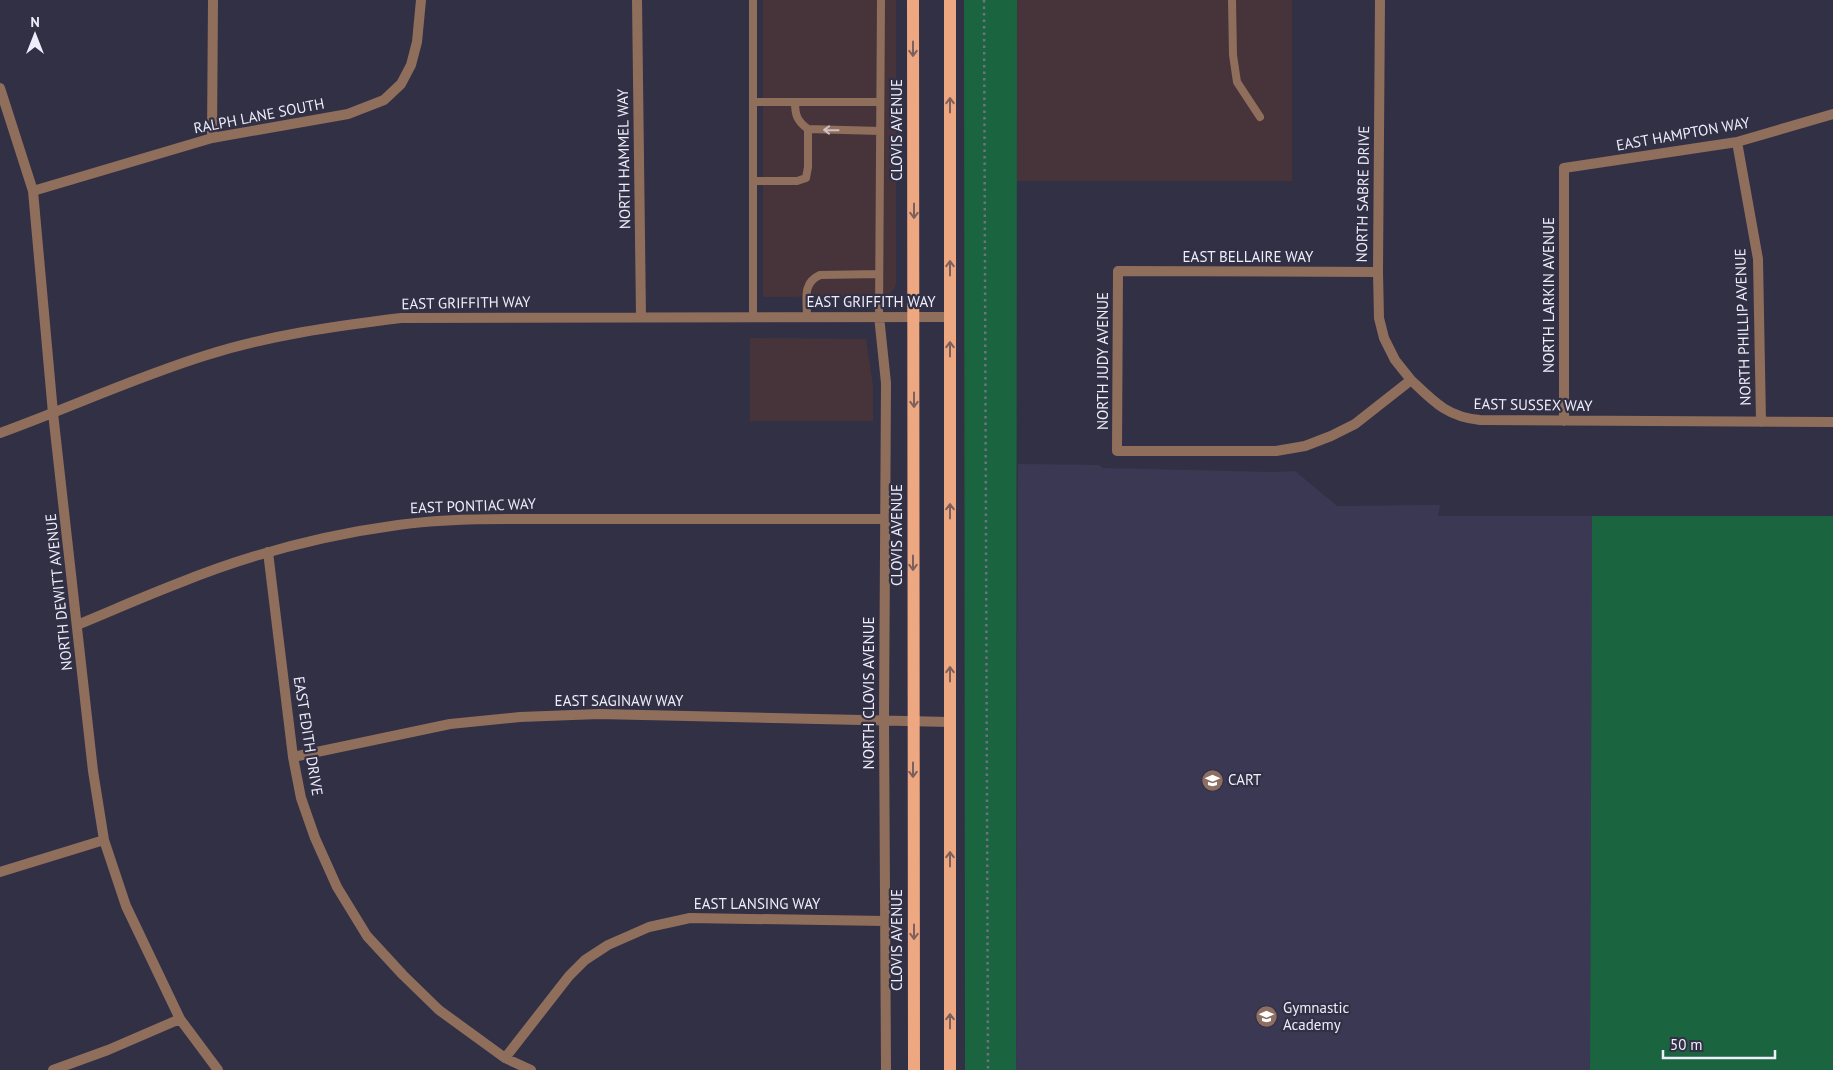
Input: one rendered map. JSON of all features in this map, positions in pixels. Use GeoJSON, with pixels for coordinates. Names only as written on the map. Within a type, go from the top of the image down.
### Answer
{"type":"FeatureCollection","features":[{"type":"Feature","properties":{"kind":"main road","name":"CLOVIS AVENUE"},"geometry":{"type":"LineString","coordinates":[[913,0],[914,1070]]}},
{"type":"Feature","properties":{"kind":"main road"},"geometry":{"type":"LineString","coordinates":[[950,0],[950,1070]]}},
{"type":"Feature","properties":{"kind":"street"},"geometry":{"type":"LineString","coordinates":[[212,138],[213,0]]}},
{"type":"Feature","properties":{"kind":"street","name":"RALPH LANE SOUTH"},"geometry":{"type":"LineString","coordinates":[[33,191],[212,138],[348,114],[384,100],[401,84],[411,65],[417,42],[421,0]]}},
{"type":"Feature","properties":{"kind":"street","name":"NORTH HAMMEL WAY"},"geometry":{"type":"LineString","coordinates":[[637,0],[641,317]]}},
{"type":"Feature","properties":{"kind":"street","name":"NORTH SABRE DRIVE"},"geometry":{"type":"LineString","coordinates":[[1380,0],[1379,318],[1384,338],[1395,360],[1410,380]]}},
{"type":"Feature","properties":{"kind":"street","name":"NORTH DEWITT AVENUE"},"geometry":{"type":"LineString","coordinates":[[0,88],[33,191],[54,413],[93,770],[104,840],[126,906],[180,1018],[218,1070]]}},
{"type":"Feature","properties":{"kind":"street","name":"EAST HAMPTON WAY"},"geometry":{"type":"LineString","coordinates":[[1564,168],[1737,142],[1833,114]]}},
{"type":"Feature","properties":{"kind":"street","name":"NORTH PHILLIP AVENUE"},"geometry":{"type":"LineString","coordinates":[[1737,142],[1758,259],[1761,422]]}},
{"type":"Feature","properties":{"kind":"street","name":"NORTH LARKIN AVENUE"},"geometry":{"type":"LineString","coordinates":[[1564,168],[1564,421]]}},
{"type":"Feature","properties":{"kind":"street","name":"EAST BELLAIRE WAY"},"geometry":{"type":"LineString","coordinates":[[1118,271],[1378,272]]}},
{"type":"Feature","properties":{"kind":"street","name":"NORTH JUDY AVENUE"},"geometry":{"type":"LineString","coordinates":[[1118,271],[1118,451],[1276,452],[1305,446],[1355,424],[1410,380]]}},
{"type":"Feature","properties":{"kind":"street","name":"NORTH CLOVIS AVENUE"},"geometry":{"type":"LineString","coordinates":[[879,316],[886,383],[884,720],[886,1070]]}},
{"type":"Feature","properties":{"kind":"street","name":"EAST GRIFFITH WAY"},"geometry":{"type":"LineString","coordinates":[[0,433],[133,381],[207,355],[263,340],[326,327],[401,318],[950,317]]}},
{"type":"Feature","properties":{"kind":"street","name":"EAST SUSSEX WAY"},"geometry":{"type":"LineString","coordinates":[[1410,380],[1434,403],[1449,413],[1466,419],[1833,422]]}},
{"type":"Feature","properties":{"kind":"street","name":"EAST PONTIAC WAY"},"geometry":{"type":"LineString","coordinates":[[78,625],[180,582],[268,552],[399,524],[508,518],[886,519]]}},
{"type":"Feature","properties":{"kind":"street","name":"EAST EDITH DRIVE"},"geometry":{"type":"LineString","coordinates":[[268,552],[293,757],[301,798],[315,838],[337,887],[367,936],[402,975],[438,1010],[505,1058],[531,1070]]}},
{"type":"Feature","properties":{"kind":"street","name":"EAST SAGINAW WAY"},"geometry":{"type":"LineString","coordinates":[[293,757],[450,724],[520,717],[599,714],[950,722]]}},
{"type":"Feature","properties":{"kind":"street"},"geometry":{"type":"LineString","coordinates":[[0,872],[104,840]]}},
{"type":"Feature","properties":{"kind":"street","name":"EAST LANSING WAY"},"geometry":{"type":"LineString","coordinates":[[505,1058],[569,976],[585,960],[608,945],[649,927],[690,918],[885,921]]}},
{"type":"Feature","properties":{"kind":"street"},"geometry":{"type":"LineString","coordinates":[[53,1070],[108,1050],[180,1018]]}},
{"type":"Feature","properties":{"kind":"lane"},"geometry":{"type":"LineString","coordinates":[[753,0],[753,317]]}},
{"type":"Feature","properties":{"kind":"lane"},"geometry":{"type":"LineString","coordinates":[[879,316],[881,0]]}},
{"type":"Feature","properties":{"kind":"lane"},"geometry":{"type":"LineString","coordinates":[[1232,0],[1233,55],[1237,82],[1260,117]]}},
{"type":"Feature","properties":{"kind":"lane"},"geometry":{"type":"LineString","coordinates":[[753,102],[880,102]]}},
{"type":"Feature","properties":{"kind":"lane"},"geometry":{"type":"LineString","coordinates":[[795,102],[795,113],[798,122],[808,129],[880,131]]}},
{"type":"Feature","properties":{"kind":"lane"},"geometry":{"type":"LineString","coordinates":[[753,181],[797,181],[806,178],[808,167],[808,129]]}},
{"type":"Feature","properties":{"kind":"lane"},"geometry":{"type":"LineString","coordinates":[[807,317],[807,286],[811,279],[820,274],[879,274]]}},
{"type":"Feature","properties":{"kind":"path"},"geometry":{"type":"LineString","coordinates":[[984,0],[988,1070]]}},
{"type":"Feature","properties":{"kind":"shaded area"},"geometry":{"type":"Polygon","coordinates":[[[763,0],[896,0],[896,283],[895,288],[888,296],[763,297],[763,0]]]}},
{"type":"Feature","properties":{"kind":"shaded area"},"geometry":{"type":"Polygon","coordinates":[[[1017,0],[1292,0],[1292,181],[1017,181],[1017,0]]]}},
{"type":"Feature","properties":{"kind":"shaded area"},"geometry":{"type":"Polygon","coordinates":[[[750,338],[866,339],[873,386],[873,421],[750,421],[750,338]]]}},
{"type":"Feature","properties":{"kind":"shaded area"},"geometry":{"type":"Polygon","coordinates":[[[1018,464],[1099,465],[1103,468],[1295,471],[1337,506],[1440,505],[1438,516],[1592,516],[1590,1070],[1016,1070],[1018,464]]]}},
{"type":"Feature","properties":{"kind":"green space"},"geometry":{"type":"Polygon","coordinates":[[[964,0],[1017,0],[1016,1070],[965,1070],[964,0]]]}},
{"type":"Feature","properties":{"kind":"green space"},"geometry":{"type":"Polygon","coordinates":[[[1592,516],[1833,516],[1833,1070],[1590,1070],[1592,516]]]}},
{"type":"Feature","properties":{"kind":"place","name":"CART"},"geometry":{"type":"Point","coordinates":[1212,780]}},
{"type":"Feature","properties":{"kind":"place","name":"Gymnastic Academy"},"geometry":{"type":"Point","coordinates":[1267,1017]}}]}
